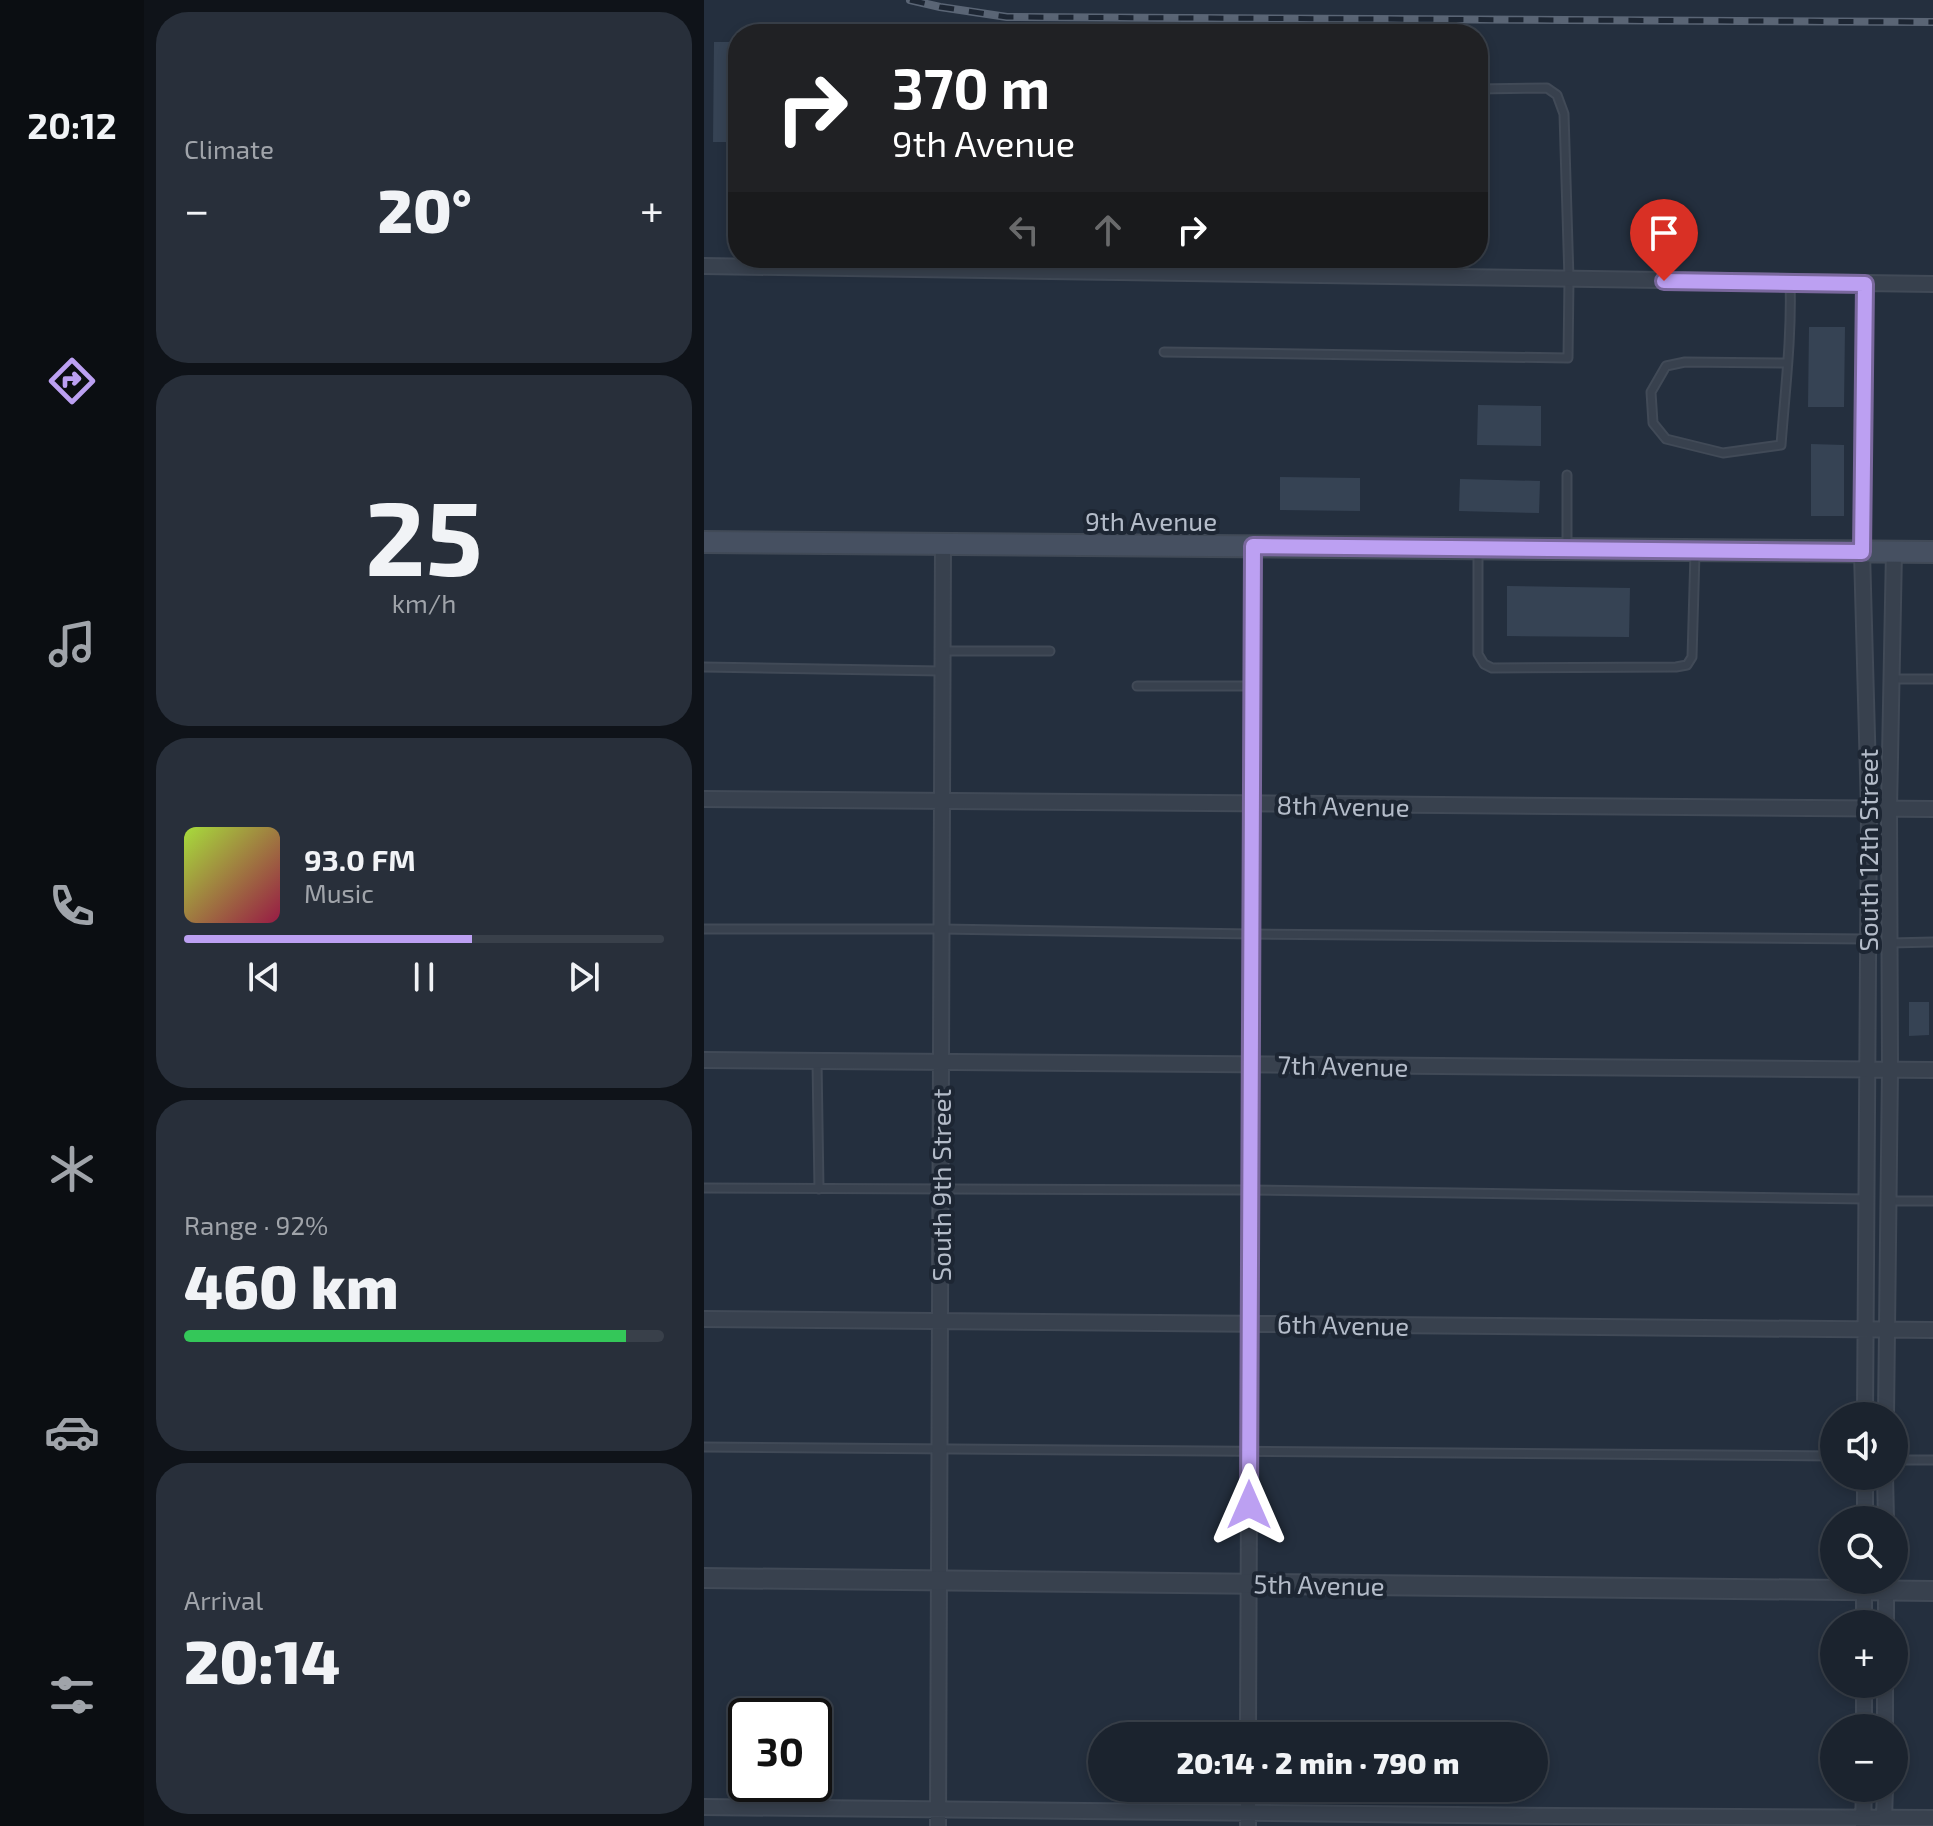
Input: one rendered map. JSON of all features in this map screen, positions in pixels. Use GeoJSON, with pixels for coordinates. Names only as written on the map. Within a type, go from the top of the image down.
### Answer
{"type":"FeatureCollection","features":[{"type":"Feature","properties":{"kind":"main road","name":"9th Avenue"},"geometry":{"type":"LineString","coordinates":[[704,542],[1933,552]]}},
{"type":"Feature","properties":{"kind":"street"},"geometry":{"type":"LineString","coordinates":[[704,266],[728,265]]}},
{"type":"Feature","properties":{"kind":"street"},"geometry":{"type":"LineString","coordinates":[[1101,268],[1211,274],[1933,284]]}},
{"type":"Feature","properties":{"kind":"street","name":"South 12th Street"},"geometry":{"type":"LineString","coordinates":[[1865,284],[1862,552],[1869,810],[1865,1402]]}},
{"type":"Feature","properties":{"kind":"street","name":"South 9th Street"},"geometry":{"type":"LineString","coordinates":[[938,1826],[943,544]]}},
{"type":"Feature","properties":{"kind":"street"},"geometry":{"type":"LineString","coordinates":[[1248,1722],[1253,546]]}},
{"type":"Feature","properties":{"kind":"street"},"geometry":{"type":"LineString","coordinates":[[1886,1402],[1889,809],[1894,551]]}},
{"type":"Feature","properties":{"kind":"street","name":"8th Avenue"},"geometry":{"type":"LineString","coordinates":[[704,799],[1933,809]]}},
{"type":"Feature","properties":{"kind":"street","name":"7th Avenue"},"geometry":{"type":"LineString","coordinates":[[704,1060],[1933,1070]]}},
{"type":"Feature","properties":{"kind":"street","name":"6th Avenue"},"geometry":{"type":"LineString","coordinates":[[704,1319],[1933,1330]]}},
{"type":"Feature","properties":{"kind":"street","name":"5th Avenue"},"geometry":{"type":"LineString","coordinates":[[704,1578],[1820,1585]]}},
{"type":"Feature","properties":{"kind":"street","name":"5th Avenue"},"geometry":{"type":"LineString","coordinates":[[1908,1588],[1933,1591]]}},
{"type":"Feature","properties":{"kind":"street"},"geometry":{"type":"LineString","coordinates":[[1863,1822],[1864,1802]]}},
{"type":"Feature","properties":{"kind":"street"},"geometry":{"type":"LineString","coordinates":[[1884,1818],[1885,1802]]}},
{"type":"Feature","properties":{"kind":"street"},"geometry":{"type":"LineString","coordinates":[[704,1807],[938,1809],[1248,1819],[1863,1822],[1884,1818],[1933,1818]]}},
{"type":"Feature","properties":{"kind":"lane"},"geometry":{"type":"LineString","coordinates":[[1164,352],[1568,358],[1564,114],[1557,95],[1547,88],[1488,89]]}},
{"type":"Feature","properties":{"kind":"lane"},"geometry":{"type":"LineString","coordinates":[[1211,268],[1211,274]]}},
{"type":"Feature","properties":{"kind":"lane"},"geometry":{"type":"LineString","coordinates":[[1313,268],[1313,275]]}},
{"type":"Feature","properties":{"kind":"lane"},"geometry":{"type":"LineString","coordinates":[[1787,363],[1685,362],[1666,366],[1651,392],[1653,423],[1666,439],[1723,453],[1781,445],[1787,363],[1791,307],[1790,282]]}},
{"type":"Feature","properties":{"kind":"lane"},"geometry":{"type":"LineString","coordinates":[[1567,475],[1567,549]]}},
{"type":"Feature","properties":{"kind":"lane"},"geometry":{"type":"LineString","coordinates":[[1478,548],[1478,654],[1484,664],[1492,668],[1687,665],[1692,657],[1695,550]]}},
{"type":"Feature","properties":{"kind":"lane"},"geometry":{"type":"LineString","coordinates":[[943,651],[1050,651]]}},
{"type":"Feature","properties":{"kind":"lane"},"geometry":{"type":"LineString","coordinates":[[704,667],[944,671]]}},
{"type":"Feature","properties":{"kind":"lane"},"geometry":{"type":"LineString","coordinates":[[1891,679],[1933,679]]}},
{"type":"Feature","properties":{"kind":"lane"},"geometry":{"type":"LineString","coordinates":[[1137,686],[1252,686]]}},
{"type":"Feature","properties":{"kind":"lane"},"geometry":{"type":"LineString","coordinates":[[704,929],[1868,939]]}},
{"type":"Feature","properties":{"kind":"lane"},"geometry":{"type":"LineString","coordinates":[[1890,943],[1933,942]]}},
{"type":"Feature","properties":{"kind":"lane"},"geometry":{"type":"LineString","coordinates":[[817,1061],[819,1189]]}},
{"type":"Feature","properties":{"kind":"lane"},"geometry":{"type":"LineString","coordinates":[[704,1188],[1250,1190],[1867,1199]]}},
{"type":"Feature","properties":{"kind":"lane"},"geometry":{"type":"LineString","coordinates":[[1889,1201],[1933,1201]]}},
{"type":"Feature","properties":{"kind":"lane"},"geometry":{"type":"LineString","coordinates":[[704,1447],[1820,1456]]}},
{"type":"Feature","properties":{"kind":"lane"},"geometry":{"type":"LineString","coordinates":[[1908,1460],[1933,1460]]}},
{"type":"Feature","properties":{"kind":"building"},"geometry":{"type":"Polygon","coordinates":[[[714,42],[728,42],[728,142],[713,142],[714,42]]]}},
{"type":"Feature","properties":{"kind":"building"},"geometry":{"type":"Polygon","coordinates":[[[1809,327],[1845,327],[1844,407],[1808,407],[1809,327]]]}},
{"type":"Feature","properties":{"kind":"building"},"geometry":{"type":"Polygon","coordinates":[[[1478,405],[1541,406],[1541,446],[1477,445],[1478,405]]]}},
{"type":"Feature","properties":{"kind":"building"},"geometry":{"type":"Polygon","coordinates":[[[1811,444],[1844,445],[1844,516],[1811,516],[1811,444]]]}},
{"type":"Feature","properties":{"kind":"building"},"geometry":{"type":"Polygon","coordinates":[[[1280,477],[1360,478],[1360,511],[1280,510],[1280,477]]]}},
{"type":"Feature","properties":{"kind":"building"},"geometry":{"type":"Polygon","coordinates":[[[1460,479],[1540,481],[1539,513],[1459,511],[1460,479]]]}},
{"type":"Feature","properties":{"kind":"building"},"geometry":{"type":"Polygon","coordinates":[[[1507,586],[1630,588],[1629,637],[1507,636],[1507,586]]]}},
{"type":"Feature","properties":{"kind":"building"},"geometry":{"type":"Polygon","coordinates":[[[1909,1002],[1929,1002],[1929,1035],[1909,1036],[1909,1002]]]}},
{"type":"Feature","properties":{"kind":"railway"},"geometry":{"type":"LineString","coordinates":[[910,0],[1007,17],[1933,22]]}},
{"type":"Feature","properties":{"kind":"route"},"geometry":{"type":"LineString","coordinates":[[1249,1505],[1253,546],[1862,552],[1865,284],[1664,281]]}}]}
